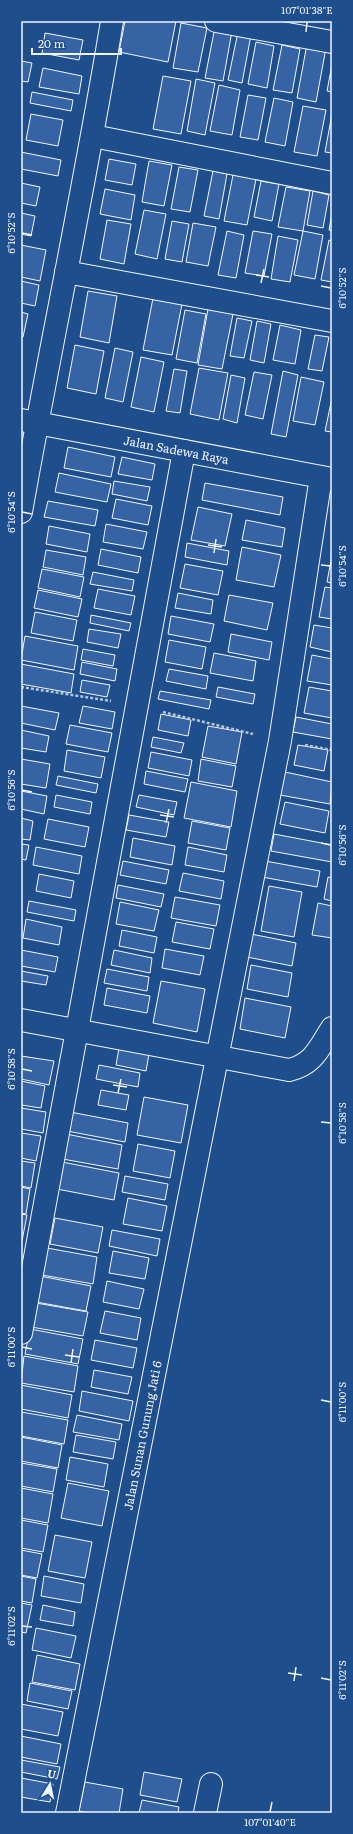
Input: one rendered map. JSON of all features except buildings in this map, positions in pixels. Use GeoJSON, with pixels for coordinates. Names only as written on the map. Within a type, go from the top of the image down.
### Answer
{"type":"FeatureCollection","features":[{"type":"Feature","properties":{"kind":"street"},"geometry":{"type":"LineString","coordinates":[[21,512],[29,422],[66,272],[93,136],[112,21]]}},
{"type":"Feature","properties":{"kind":"street"},"geometry":{"type":"LineString","coordinates":[[216,21],[296,28],[332,42]]}},
{"type":"Feature","properties":{"kind":"street"},"geometry":{"type":"LineString","coordinates":[[93,136],[332,183]]}},
{"type":"Feature","properties":{"kind":"street"},"geometry":{"type":"LineString","coordinates":[[66,272],[332,321]]}},
{"type":"Feature","properties":{"kind":"street","name":"Jalan Sadewa Raya"},"geometry":{"type":"LineString","coordinates":[[29,422],[326,478]]}},
{"type":"Feature","properties":{"kind":"street"},"geometry":{"type":"LineString","coordinates":[[21,1333],[184,451]]}},
{"type":"Feature","properties":{"kind":"street","name":"Jalan Sunan Gunung Jati 6"},"geometry":{"type":"LineString","coordinates":[[67,1813],[280,741],[326,478]]}},
{"type":"Feature","properties":{"kind":"street"},"geometry":{"type":"LineString","coordinates":[[21,1020],[78,1029],[290,1070],[302,1067],[311,1061],[332,1028]]}},
{"type":"Feature","properties":{"kind":"street"},"geometry":{"type":"LineString","coordinates":[[205,1813],[211,1784]]}},
{"type":"Feature","properties":{"kind":"path"},"geometry":{"type":"LineString","coordinates":[[21,687],[137,705],[280,741]]}}]}
